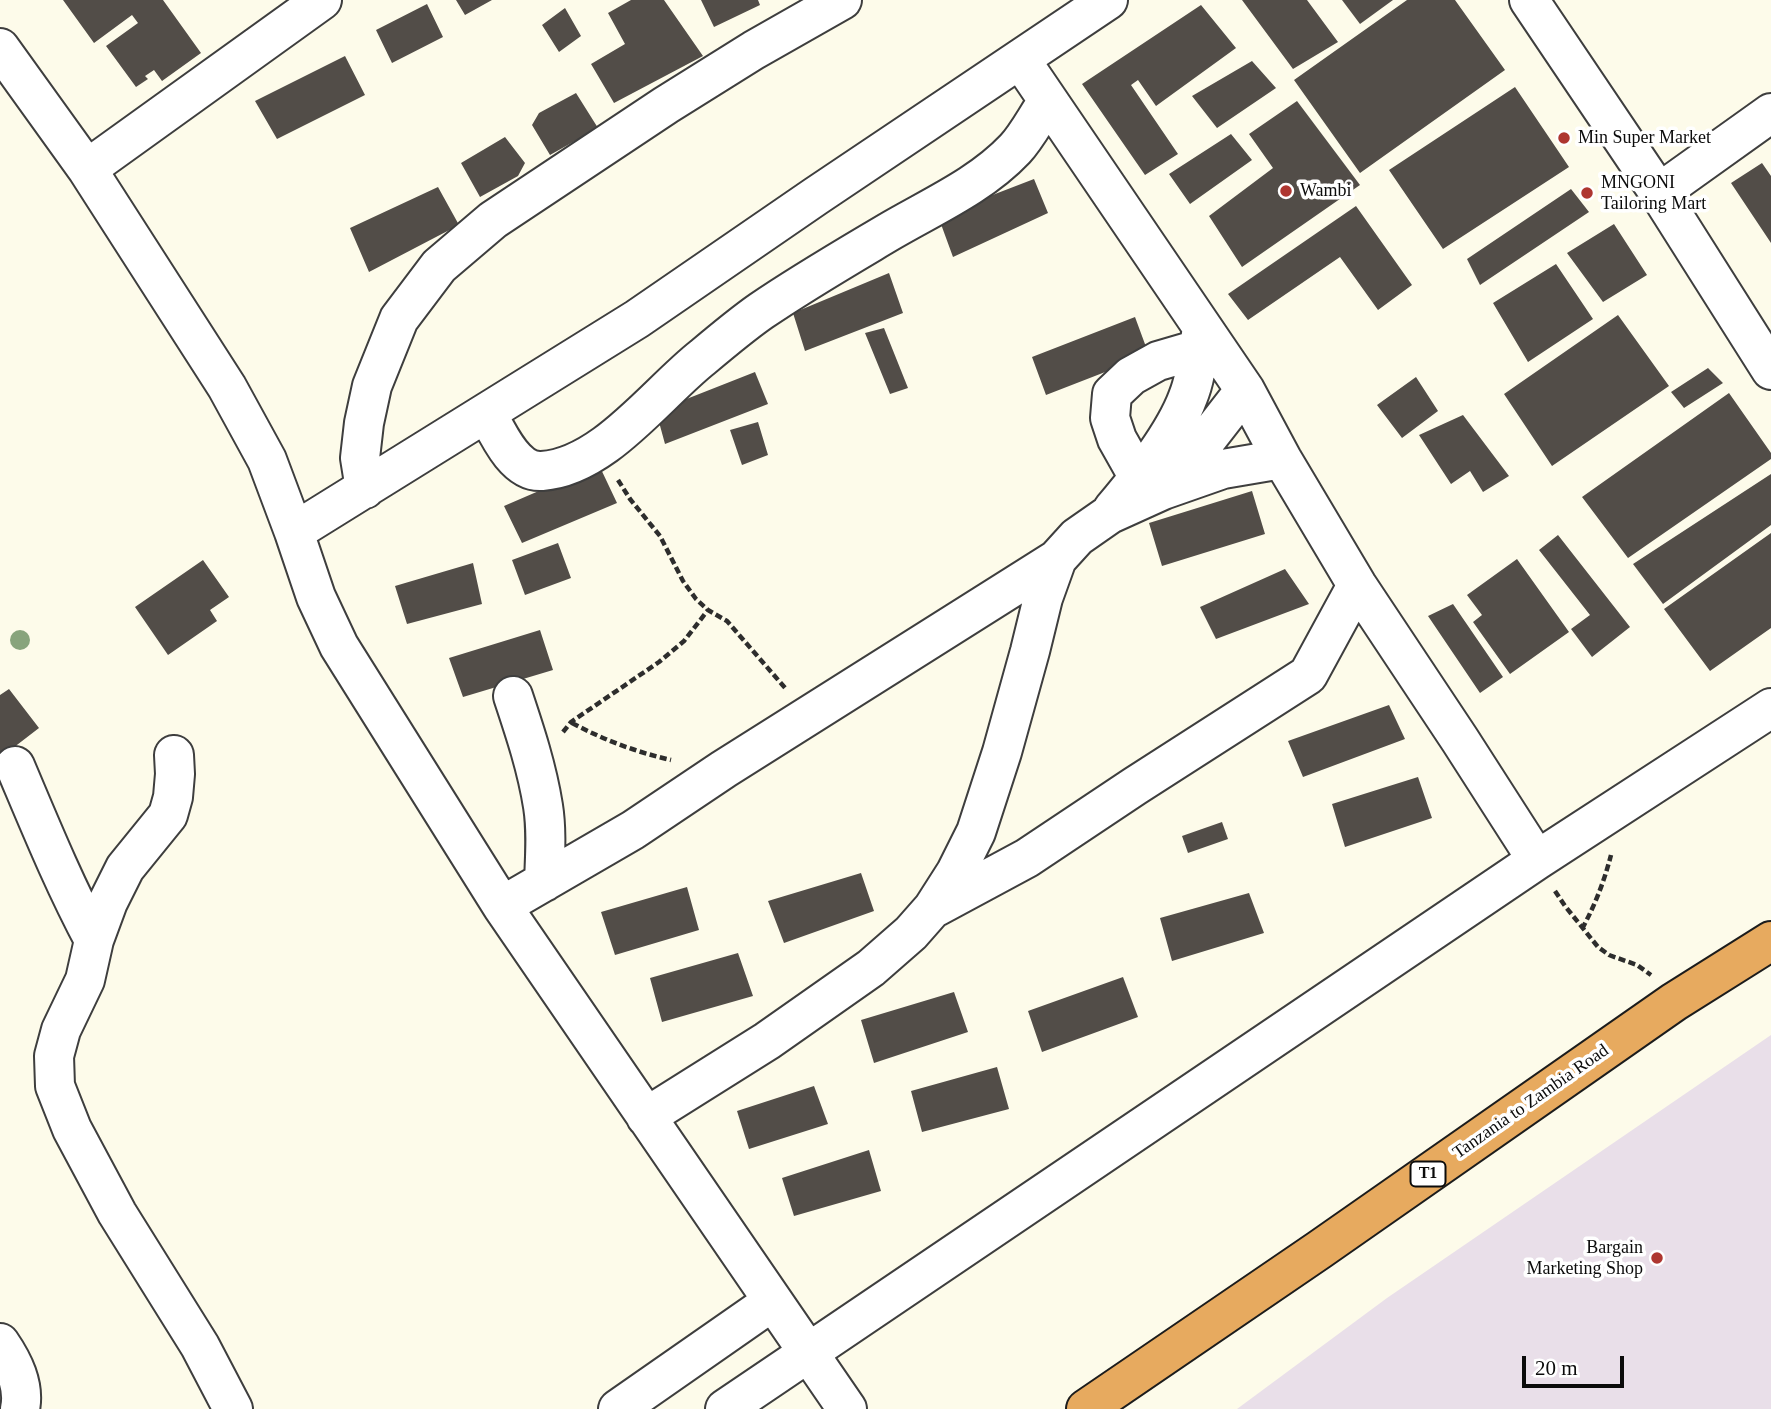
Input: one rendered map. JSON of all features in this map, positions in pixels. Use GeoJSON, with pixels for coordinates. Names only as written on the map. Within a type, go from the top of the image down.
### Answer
{"type":"FeatureCollection","features":[{"type":"Feature","properties":{"kind":"highway","name":"Tanzania to Zambia Road"},"geometry":{"type":"LineString","coordinates":[[1086,1409],[1674,1002],[1771,941]]}},
{"type":"Feature","properties":{"kind":"street"},"geometry":{"type":"LineString","coordinates":[[87,169],[322,0]]}},
{"type":"Feature","properties":{"kind":"street"},"geometry":{"type":"LineString","coordinates":[[365,489],[360,458],[372,386],[398,319],[439,266],[493,220],[666,105],[754,50],[842,0]]}},
{"type":"Feature","properties":{"kind":"street"},"geometry":{"type":"LineString","coordinates":[[294,532],[637,319],[1108,0]]}},
{"type":"Feature","properties":{"kind":"street"},"geometry":{"type":"LineString","coordinates":[[1528,0],[1659,192],[1771,370]]}},
{"type":"Feature","properties":{"kind":"street"},"geometry":{"type":"LineString","coordinates":[[0,48],[87,169],[227,387],[267,460],[316,597],[338,646],[502,906],[847,1409]]}},
{"type":"Feature","properties":{"kind":"street"},"geometry":{"type":"LineString","coordinates":[[1020,59],[1200,339],[1245,390],[1282,459],[1357,585],[1537,860]]}},
{"type":"Feature","properties":{"kind":"street"},"geometry":{"type":"LineString","coordinates":[[487,413],[518,463],[539,472],[568,466],[601,448],[649,408],[697,362],[761,311],[981,179],[1016,148],[1048,101]]}},
{"type":"Feature","properties":{"kind":"street"},"geometry":{"type":"LineString","coordinates":[[1659,192],[1771,113]]}},
{"type":"Feature","properties":{"kind":"street"},"geometry":{"type":"LineString","coordinates":[[1151,484],[1117,439],[1110,418],[1112,394],[1131,376],[1200,339]]}},
{"type":"Feature","properties":{"kind":"street"},"geometry":{"type":"LineString","coordinates":[[1151,484],[1174,424],[1188,398],[1200,339]]}},
{"type":"Feature","properties":{"kind":"street"},"geometry":{"type":"LineString","coordinates":[[502,906],[633,830],[724,769],[1056,559],[1077,537],[1203,444],[1245,390]]}},
{"type":"Feature","properties":{"kind":"street"},"geometry":{"type":"LineString","coordinates":[[1151,484],[1282,459]]}},
{"type":"Feature","properties":{"kind":"street"},"geometry":{"type":"LineString","coordinates":[[646,1117],[767,1041],[871,968],[911,933],[933,908],[956,872],[975,832],[1002,752],[1056,559]]}},
{"type":"Feature","properties":{"kind":"street"},"geometry":{"type":"LineString","coordinates":[[933,908],[1027,858],[1308,675],[1357,585]]}},
{"type":"Feature","properties":{"kind":"street"},"geometry":{"type":"LineString","coordinates":[[513,696],[543,806],[546,838],[544,882]]}},
{"type":"Feature","properties":{"kind":"street"},"geometry":{"type":"LineString","coordinates":[[725,1409],[1537,860],[1771,708]]}},
{"type":"Feature","properties":{"kind":"street"},"geometry":{"type":"LineString","coordinates":[[174,755],[173,797],[168,815],[125,868],[107,902],[94,940],[85,980],[61,1030],[54,1056],[55,1086],[72,1129],[117,1213],[200,1346],[233,1409]]}},
{"type":"Feature","properties":{"kind":"street"},"geometry":{"type":"LineString","coordinates":[[15,766],[53,857],[94,940]]}},
{"type":"Feature","properties":{"kind":"street"},"geometry":{"type":"LineString","coordinates":[[618,1409],[773,1301]]}},
{"type":"Feature","properties":{"kind":"street"},"geometry":{"type":"LineString","coordinates":[[0,1343],[20,1381],[20,1409]]}},
{"type":"Feature","properties":{"kind":"path"},"geometry":{"type":"LineString","coordinates":[[601,448],[630,499],[660,536],[683,581],[696,599],[727,621],[810,715]]}},
{"type":"Feature","properties":{"kind":"path"},"geometry":{"type":"LineString","coordinates":[[537,778],[549,747],[571,722],[659,662],[684,641],[708,610]]}},
{"type":"Feature","properties":{"kind":"path"},"geometry":{"type":"LineString","coordinates":[[571,722],[632,750],[724,769]]}},
{"type":"Feature","properties":{"kind":"path"},"geometry":{"type":"LineString","coordinates":[[1582,929],[1594,909],[1603,884],[1613,847],[1619,806]]}},
{"type":"Feature","properties":{"kind":"path"},"geometry":{"type":"LineString","coordinates":[[1537,860],[1565,906],[1598,947],[1650,974],[1674,1002]]}},
{"type":"Feature","properties":{"kind":"shaded area"},"geometry":{"type":"Polygon","coordinates":[[[1771,1035],[1771,1409],[1237,1409],[1387,1298],[1771,1035]]]}},
{"type":"Feature","properties":{"kind":"building"},"geometry":{"type":"Polygon","coordinates":[[[63,0],[163,0],[201,53],[162,81],[154,70],[145,76],[148,79],[136,87],[106,46],[138,23],[132,15],[94,43],[63,0]]]}},
{"type":"Feature","properties":{"kind":"building"},"geometry":{"type":"Polygon","coordinates":[[[456,0],[492,0],[465,15],[456,0]]]}},
{"type":"Feature","properties":{"kind":"building"},"geometry":{"type":"Polygon","coordinates":[[[631,0],[664,0],[703,56],[614,103],[591,64],[625,44],[608,13],[631,0]]]}},
{"type":"Feature","properties":{"kind":"building"},"geometry":{"type":"Polygon","coordinates":[[[701,0],[758,0],[760,5],[714,27],[701,0]]]}},
{"type":"Feature","properties":{"kind":"building"},"geometry":{"type":"Polygon","coordinates":[[[1242,0],[1307,0],[1338,42],[1293,69],[1242,0]]]}},
{"type":"Feature","properties":{"kind":"building"},"geometry":{"type":"Polygon","coordinates":[[[1342,0],[1393,0],[1360,24],[1342,0]]]}},
{"type":"Feature","properties":{"kind":"building"},"geometry":{"type":"Polygon","coordinates":[[[1407,0],[1455,0],[1505,70],[1360,173],[1294,80],[1407,0]]]}},
{"type":"Feature","properties":{"kind":"building"},"geometry":{"type":"Polygon","coordinates":[[[427,4],[443,37],[392,63],[376,30],[427,4]]]}},
{"type":"Feature","properties":{"kind":"building"},"geometry":{"type":"Polygon","coordinates":[[[1201,5],[1236,48],[1156,106],[1138,80],[1131,85],[1178,154],[1145,175],[1082,84],[1201,5]]]}},
{"type":"Feature","properties":{"kind":"building"},"geometry":{"type":"Polygon","coordinates":[[[565,8],[581,36],[559,52],[542,25],[565,8]]]}},
{"type":"Feature","properties":{"kind":"building"},"geometry":{"type":"Polygon","coordinates":[[[345,56],[365,95],[277,139],[255,101],[345,56]]]}},
{"type":"Feature","properties":{"kind":"building"},"geometry":{"type":"Polygon","coordinates":[[[1252,61],[1276,88],[1217,128],[1192,96],[1252,61]]]}},
{"type":"Feature","properties":{"kind":"building"},"geometry":{"type":"Polygon","coordinates":[[[1515,87],[1569,167],[1443,249],[1389,170],[1515,87]]]}},
{"type":"Feature","properties":{"kind":"building"},"geometry":{"type":"Polygon","coordinates":[[[576,93],[598,128],[550,155],[532,125],[539,113],[576,93]]]}},
{"type":"Feature","properties":{"kind":"building"},"geometry":{"type":"Polygon","coordinates":[[[1297,101],[1360,185],[1242,267],[1209,216],[1273,168],[1249,134],[1297,101]]]}},
{"type":"Feature","properties":{"kind":"building"},"geometry":{"type":"Polygon","coordinates":[[[1231,134],[1252,160],[1190,204],[1169,174],[1231,134]]]}},
{"type":"Feature","properties":{"kind":"building"},"geometry":{"type":"Polygon","coordinates":[[[505,137],[525,163],[518,176],[480,197],[461,163],[505,137]]]}},
{"type":"Feature","properties":{"kind":"building"},"geometry":{"type":"Polygon","coordinates":[[[1762,163],[1771,176],[1771,243],[1731,183],[1762,163]]]}},
{"type":"Feature","properties":{"kind":"building"},"geometry":{"type":"Polygon","coordinates":[[[1034,179],[1048,213],[953,257],[938,216],[1034,179]]]}},
{"type":"Feature","properties":{"kind":"building"},"geometry":{"type":"Polygon","coordinates":[[[438,187],[459,225],[369,272],[350,228],[438,187]]]}},
{"type":"Feature","properties":{"kind":"building"},"geometry":{"type":"Polygon","coordinates":[[[1571,189],[1589,212],[1480,285],[1467,259],[1571,189]]]}},
{"type":"Feature","properties":{"kind":"building"},"geometry":{"type":"Polygon","coordinates":[[[1356,206],[1412,285],[1378,310],[1340,257],[1248,320],[1228,294],[1356,206]]]}},
{"type":"Feature","properties":{"kind":"building"},"geometry":{"type":"Polygon","coordinates":[[[1614,224],[1647,275],[1603,302],[1567,253],[1614,224]]]}},
{"type":"Feature","properties":{"kind":"building"},"geometry":{"type":"Polygon","coordinates":[[[1556,264],[1593,319],[1528,362],[1493,303],[1556,264]]]}},
{"type":"Feature","properties":{"kind":"building"},"geometry":{"type":"Polygon","coordinates":[[[889,273],[903,313],[805,351],[793,313],[889,273]]]}},
{"type":"Feature","properties":{"kind":"building"},"geometry":{"type":"Polygon","coordinates":[[[1618,315],[1669,386],[1552,466],[1504,394],[1618,315]]]}},
{"type":"Feature","properties":{"kind":"building"},"geometry":{"type":"Polygon","coordinates":[[[1135,317],[1149,355],[1046,395],[1032,357],[1135,317]]]}},
{"type":"Feature","properties":{"kind":"building"},"geometry":{"type":"Polygon","coordinates":[[[884,328],[908,388],[890,394],[865,333],[884,328]]]}},
{"type":"Feature","properties":{"kind":"building"},"geometry":{"type":"Polygon","coordinates":[[[1708,368],[1723,383],[1684,408],[1671,392],[1708,368]]]}},
{"type":"Feature","properties":{"kind":"building"},"geometry":{"type":"Polygon","coordinates":[[[755,372],[768,404],[665,444],[656,411],[755,372]]]}},
{"type":"Feature","properties":{"kind":"building"},"geometry":{"type":"Polygon","coordinates":[[[1416,377],[1438,411],[1402,438],[1377,405],[1416,377]]]}},
{"type":"Feature","properties":{"kind":"building"},"geometry":{"type":"Polygon","coordinates":[[[1729,393],[1771,453],[1771,459],[1628,558],[1582,497],[1729,393]]]}},
{"type":"Feature","properties":{"kind":"building"},"geometry":{"type":"Polygon","coordinates":[[[1463,415],[1509,476],[1483,492],[1470,471],[1451,484],[1419,435],[1463,415]]]}},
{"type":"Feature","properties":{"kind":"building"},"geometry":{"type":"Polygon","coordinates":[[[758,422],[768,455],[742,465],[730,430],[758,422]]]}},
{"type":"Feature","properties":{"kind":"building"},"geometry":{"type":"Polygon","coordinates":[[[599,465],[617,503],[522,543],[504,506],[599,465]]]}},
{"type":"Feature","properties":{"kind":"building"},"geometry":{"type":"Polygon","coordinates":[[[1771,474],[1771,525],[1663,604],[1633,564],[1771,474]]]}},
{"type":"Feature","properties":{"kind":"building"},"geometry":{"type":"Polygon","coordinates":[[[1252,491],[1265,534],[1162,566],[1149,523],[1252,491]]]}},
{"type":"Feature","properties":{"kind":"building"},"geometry":{"type":"Polygon","coordinates":[[[1771,533],[1771,628],[1710,671],[1664,609],[1771,533]]]}},
{"type":"Feature","properties":{"kind":"building"},"geometry":{"type":"Polygon","coordinates":[[[1558,535],[1630,627],[1592,657],[1571,629],[1590,615],[1539,550],[1558,535]]]}},
{"type":"Feature","properties":{"kind":"building"},"geometry":{"type":"Polygon","coordinates":[[[558,543],[571,578],[525,595],[512,560],[558,543]]]}},
{"type":"Feature","properties":{"kind":"building"},"geometry":{"type":"Polygon","coordinates":[[[1517,559],[1569,632],[1510,674],[1473,622],[1482,615],[1467,595],[1517,559]]]}},
{"type":"Feature","properties":{"kind":"building"},"geometry":{"type":"Polygon","coordinates":[[[203,560],[229,597],[210,610],[217,621],[168,655],[135,607],[203,560]]]}},
{"type":"Feature","properties":{"kind":"building"},"geometry":{"type":"Polygon","coordinates":[[[473,563],[482,604],[407,624],[395,586],[473,563]]]}},
{"type":"Feature","properties":{"kind":"building"},"geometry":{"type":"Polygon","coordinates":[[[1285,569],[1309,604],[1216,639],[1200,607],[1285,569]]]}},
{"type":"Feature","properties":{"kind":"building"},"geometry":{"type":"Polygon","coordinates":[[[1453,604],[1503,677],[1480,693],[1428,616],[1453,604]]]}},
{"type":"Feature","properties":{"kind":"building"},"geometry":{"type":"Polygon","coordinates":[[[540,630],[553,670],[463,697],[449,658],[540,630]]]}},
{"type":"Feature","properties":{"kind":"building"},"geometry":{"type":"Polygon","coordinates":[[[9,689],[39,728],[0,758],[0,695],[9,689]]]}},
{"type":"Feature","properties":{"kind":"building"},"geometry":{"type":"Polygon","coordinates":[[[1389,705],[1405,739],[1303,777],[1288,741],[1389,705]]]}},
{"type":"Feature","properties":{"kind":"building"},"geometry":{"type":"Polygon","coordinates":[[[1418,777],[1432,818],[1345,847],[1332,804],[1418,777]]]}},
{"type":"Feature","properties":{"kind":"building"},"geometry":{"type":"Polygon","coordinates":[[[1222,822],[1228,839],[1188,853],[1182,836],[1222,822]]]}},
{"type":"Feature","properties":{"kind":"building"},"geometry":{"type":"Polygon","coordinates":[[[861,873],[874,911],[784,943],[768,901],[861,873]]]}},
{"type":"Feature","properties":{"kind":"building"},"geometry":{"type":"Polygon","coordinates":[[[687,887],[699,930],[615,955],[601,912],[687,887]]]}},
{"type":"Feature","properties":{"kind":"building"},"geometry":{"type":"Polygon","coordinates":[[[1249,893],[1264,933],[1172,961],[1160,918],[1249,893]]]}},
{"type":"Feature","properties":{"kind":"building"},"geometry":{"type":"Polygon","coordinates":[[[738,953],[753,996],[662,1022],[650,978],[738,953]]]}},
{"type":"Feature","properties":{"kind":"building"},"geometry":{"type":"Polygon","coordinates":[[[1123,977],[1138,1017],[1042,1052],[1028,1011],[1123,977]]]}},
{"type":"Feature","properties":{"kind":"building"},"geometry":{"type":"Polygon","coordinates":[[[954,992],[968,1032],[874,1063],[861,1020],[954,992]]]}},
{"type":"Feature","properties":{"kind":"building"},"geometry":{"type":"Polygon","coordinates":[[[997,1067],[1009,1109],[922,1132],[911,1091],[997,1067]]]}},
{"type":"Feature","properties":{"kind":"building"},"geometry":{"type":"Polygon","coordinates":[[[814,1086],[828,1124],[749,1149],[737,1111],[814,1086]]]}},
{"type":"Feature","properties":{"kind":"building"},"geometry":{"type":"Polygon","coordinates":[[[869,1150],[881,1191],[794,1216],[782,1178],[869,1150]]]}},
{"type":"Feature","properties":{"kind":"place","name":"Min Super Market"},"geometry":{"type":"Point","coordinates":[1564,138]}},
{"type":"Feature","properties":{"kind":"place","name":"Wambi"},"geometry":{"type":"Point","coordinates":[1286,191]}},
{"type":"Feature","properties":{"kind":"place","name":"MNGONI Tailoring Mart"},"geometry":{"type":"Point","coordinates":[1587,193]}},
{"type":"Feature","properties":{"kind":"place","name":"Bargain Marketing Shop"},"geometry":{"type":"Point","coordinates":[1657,1258]}}]}
